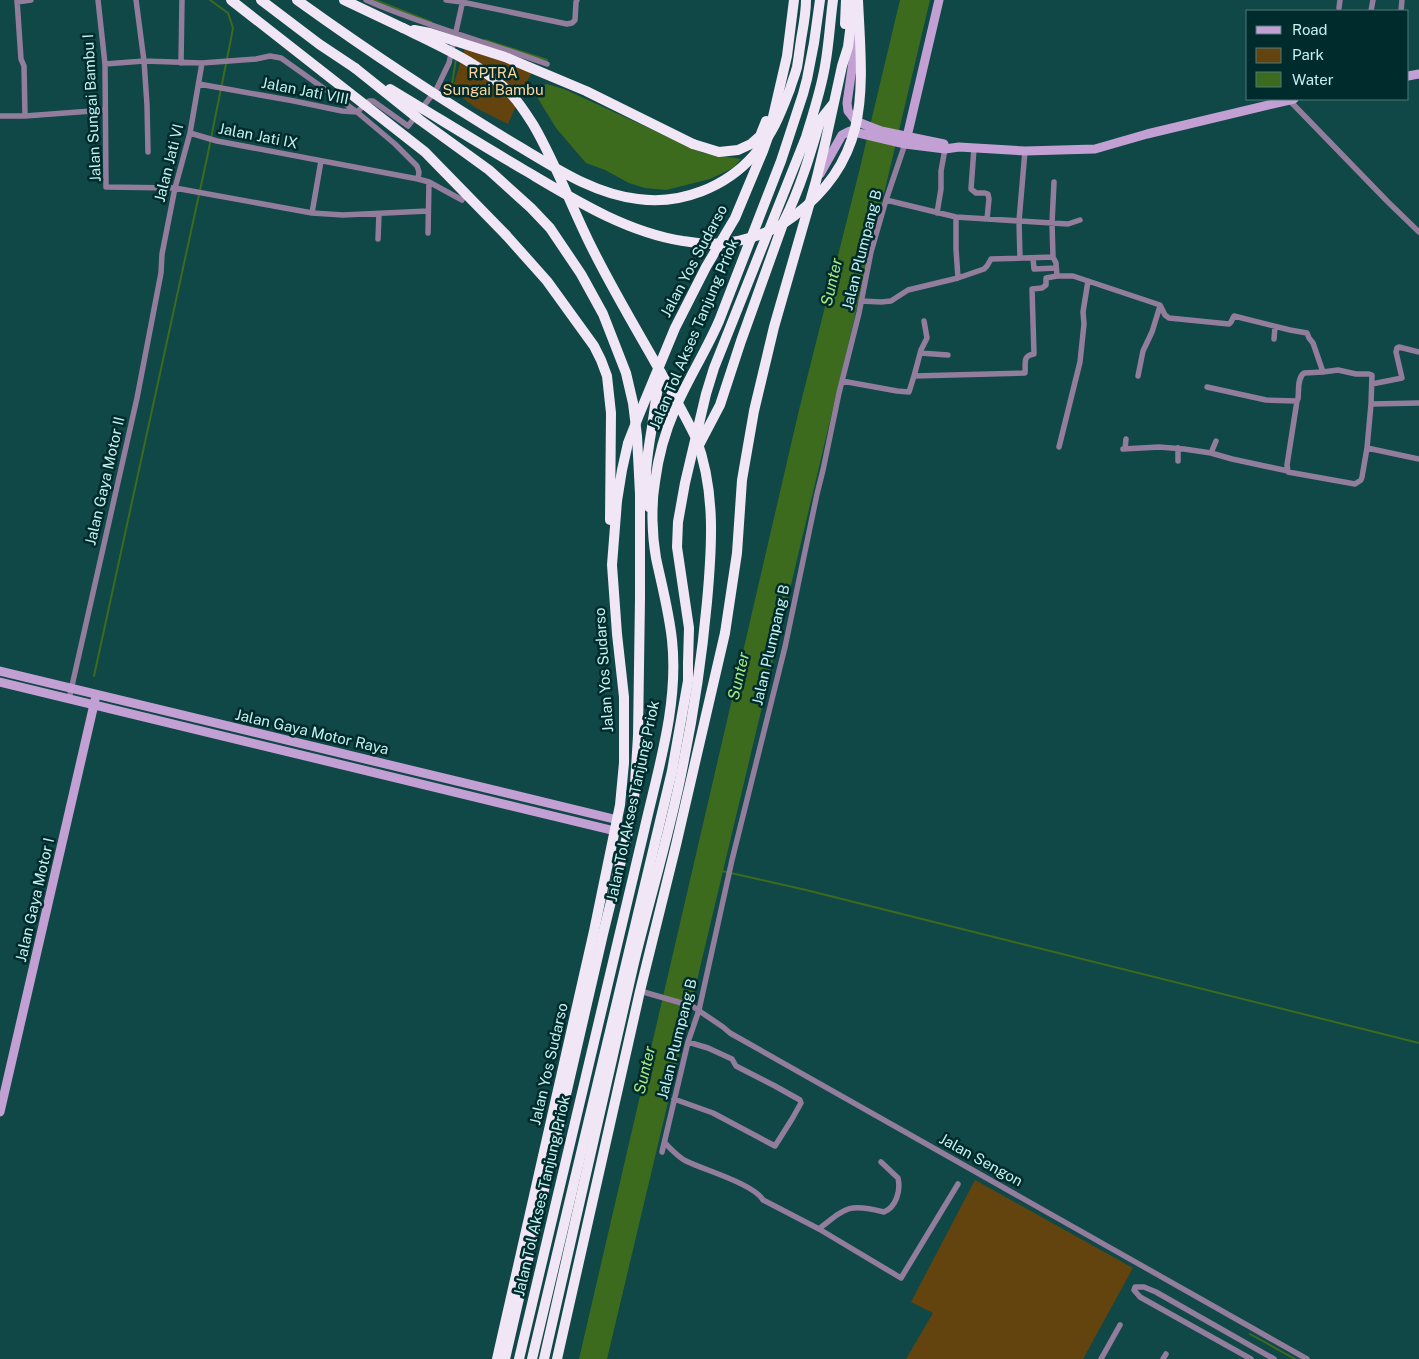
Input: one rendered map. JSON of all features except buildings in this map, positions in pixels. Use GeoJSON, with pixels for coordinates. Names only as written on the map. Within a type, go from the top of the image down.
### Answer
{"type":"FeatureCollection","features":[{"type":"Feature","properties":{"kind":"highway"},"geometry":{"type":"LineString","coordinates":[[231,0],[425,152],[482,209],[530,262],[552,288],[594,346],[607,376],[612,413],[609,498],[612,565]]}},
{"type":"Feature","properties":{"kind":"highway"},"geometry":{"type":"LineString","coordinates":[[262,0],[319,44],[355,68],[547,184],[614,220],[672,239],[709,244],[744,240],[762,235],[780,226],[803,209],[824,189],[841,166],[852,142],[858,112],[862,77],[860,0]]}},
{"type":"Feature","properties":{"kind":"highway"},"geometry":{"type":"LineString","coordinates":[[297,0],[417,83],[485,126],[572,177],[614,195],[639,200],[683,197],[703,190],[723,181],[746,165],[762,146],[779,118],[797,69],[806,0]]}},
{"type":"Feature","properties":{"kind":"highway"},"geometry":{"type":"LineString","coordinates":[[344,0],[467,61],[486,73],[513,96],[523,109],[547,148],[569,200],[604,272],[696,438],[703,457],[710,493],[711,539],[703,647],[683,767],[634,965],[544,1359]]}},
{"type":"Feature","properties":{"kind":"highway"},"geometry":{"type":"LineString","coordinates":[[403,28],[430,33],[512,60],[586,90],[693,144],[720,152],[746,147],[760,136],[767,119],[779,68],[787,0]]}},
{"type":"Feature","properties":{"kind":"highway","name":"Jalan Yos Sudarso"},"geometry":{"type":"LineString","coordinates":[[498,1359],[594,931],[620,805],[624,764],[624,705],[612,565],[618,493],[628,442],[675,328],[706,267],[734,218],[763,151],[769,134],[787,56],[794,0]]}},
{"type":"Feature","properties":{"kind":"highway"},"geometry":{"type":"LineString","coordinates":[[845,55],[846,0]]}},
{"type":"Feature","properties":{"kind":"highway"},"geometry":{"type":"LineString","coordinates":[[557,1359],[640,991],[725,633],[737,554],[742,480],[754,411],[774,327],[816,181],[848,47],[854,0]]}},
{"type":"Feature","properties":{"kind":"highway","name":"Jalan Tol Akses Tanjung Priok"},"geometry":{"type":"LineString","coordinates":[[519,1359],[644,831],[671,702],[673,676],[672,642],[667,603],[656,556],[653,520],[655,482],[667,432],[676,407],[720,321],[781,161],[807,79],[819,1]]}},
{"type":"Feature","properties":{"kind":"highway","name":"Jalan Tol Akses Tanjung Priok"},"geometry":{"type":"LineString","coordinates":[[532,1359],[672,772],[688,681],[689,628],[677,545],[681,502],[690,461],[714,368],[806,137],[825,68],[832,1]]}},
{"type":"Feature","properties":{"kind":"highway"},"geometry":{"type":"LineString","coordinates":[[355,68],[420,120],[489,170],[550,228],[581,274],[604,314],[626,373],[633,403],[637,436],[640,494],[640,618],[638,736],[634,800],[505,1359]]}},
{"type":"Feature","properties":{"kind":"highway"},"geometry":{"type":"LineString","coordinates":[[690,461],[720,405],[780,230],[806,170],[820,121],[834,104]]}},
{"type":"Feature","properties":{"kind":"highway"},"geometry":{"type":"LineString","coordinates":[[653,520],[647,494],[649,447],[658,388],[675,328]]}},
{"type":"Feature","properties":{"kind":"street"},"geometry":{"type":"LineString","coordinates":[[25,116],[24,66],[21,59],[17,1],[31,0]]}},
{"type":"Feature","properties":{"kind":"street","name":"Jalan Sungai Bambu I"},"geometry":{"type":"LineString","coordinates":[[98,0],[106,64],[106,187],[175,188],[312,214],[343,215],[428,211]]}},
{"type":"Feature","properties":{"kind":"street"},"geometry":{"type":"LineString","coordinates":[[136,0],[144,61],[148,152]]}},
{"type":"Feature","properties":{"kind":"street"},"geometry":{"type":"LineString","coordinates":[[181,63],[182,0]]}},
{"type":"Feature","properties":{"kind":"street"},"geometry":{"type":"LineString","coordinates":[[366,0],[396,13],[547,64]]}},
{"type":"Feature","properties":{"kind":"street"},"geometry":{"type":"LineString","coordinates":[[446,0],[464,2],[567,24],[572,24],[575,20],[577,0]]}},
{"type":"Feature","properties":{"kind":"street"},"geometry":{"type":"LineString","coordinates":[[860,0],[847,103],[848,110],[855,120],[904,140]]}},
{"type":"Feature","properties":{"kind":"street"},"geometry":{"type":"LineString","coordinates":[[904,140],[939,0]]}},
{"type":"Feature","properties":{"kind":"street"},"geometry":{"type":"LineString","coordinates":[[1339,8],[1340,0]]}},
{"type":"Feature","properties":{"kind":"street"},"geometry":{"type":"LineString","coordinates":[[395,144],[436,90],[449,63],[459,33],[464,2]]}},
{"type":"Feature","properties":{"kind":"street"},"geometry":{"type":"LineString","coordinates":[[106,64],[144,61],[202,63],[270,56],[281,58],[357,112],[369,101],[373,101],[408,126]]}},
{"type":"Feature","properties":{"kind":"street","name":"Jalan Jati VI"},"geometry":{"type":"LineString","coordinates":[[161,268],[175,188],[190,133],[202,63]]}},
{"type":"Feature","properties":{"kind":"street","name":"Jalan Jati VIII"},"geometry":{"type":"LineString","coordinates":[[199,84],[342,111],[357,112],[395,144],[417,166],[419,172],[418,179]]}},
{"type":"Feature","properties":{"kind":"street"},"geometry":{"type":"LineString","coordinates":[[948,149],[959,147],[1025,150],[1095,149],[1147,134],[1288,100]]}},
{"type":"Feature","properties":{"kind":"street"},"geometry":{"type":"LineString","coordinates":[[1293,100],[1387,201],[1419,232]]}},
{"type":"Feature","properties":{"kind":"street"},"geometry":{"type":"LineString","coordinates":[[0,116],[105,110]]}},
{"type":"Feature","properties":{"kind":"street"},"geometry":{"type":"LineString","coordinates":[[816,181],[842,135],[850,131],[947,145],[948,149]]}},
{"type":"Feature","properties":{"kind":"street","name":"Jalan Jati IX"},"geometry":{"type":"LineString","coordinates":[[190,133],[217,141],[418,179],[429,182],[462,200]]}},
{"type":"Feature","properties":{"kind":"street","name":"Jalan Plumpang B"},"geometry":{"type":"LineString","coordinates":[[662,1152],[688,1042],[699,1010],[727,880],[785,647],[871,252],[904,140]]}},
{"type":"Feature","properties":{"kind":"street"},"geometry":{"type":"LineString","coordinates":[[974,148],[971,189],[976,194],[985,192],[988,194],[987,219]]}},
{"type":"Feature","properties":{"kind":"street"},"geometry":{"type":"LineString","coordinates":[[936,213],[941,189],[941,171],[948,149]]}},
{"type":"Feature","properties":{"kind":"street"},"geometry":{"type":"LineString","coordinates":[[1020,258],[1020,221],[1025,150]]}},
{"type":"Feature","properties":{"kind":"street"},"geometry":{"type":"LineString","coordinates":[[312,214],[322,161]]}},
{"type":"Feature","properties":{"kind":"street"},"geometry":{"type":"LineString","coordinates":[[428,233],[429,182]]}},
{"type":"Feature","properties":{"kind":"street"},"geometry":{"type":"LineString","coordinates":[[1054,182],[1052,223],[1057,276]]}},
{"type":"Feature","properties":{"kind":"street"},"geometry":{"type":"LineString","coordinates":[[886,200],[956,217],[1068,224],[1080,220]]}},
{"type":"Feature","properties":{"kind":"street"},"geometry":{"type":"LineString","coordinates":[[378,239],[379,214]]}},
{"type":"Feature","properties":{"kind":"street"},"geometry":{"type":"LineString","coordinates":[[956,217],[958,278]]}},
{"type":"Feature","properties":{"kind":"street"},"geometry":{"type":"LineString","coordinates":[[861,301],[881,302],[891,300],[908,290],[958,278],[984,269],[991,259],[1054,257]]}},
{"type":"Feature","properties":{"kind":"street"},"geometry":{"type":"LineString","coordinates":[[1033,258],[1034,269],[1056,268]]}},
{"type":"Feature","properties":{"kind":"street","name":"Jalan Gaya Motor II"},"geometry":{"type":"LineString","coordinates":[[69,699],[137,398],[161,268]]}},
{"type":"Feature","properties":{"kind":"street"},"geometry":{"type":"LineString","coordinates":[[914,376],[1025,373],[1026,358],[1028,355],[1034,354],[1032,289],[1042,288],[1046,285],[1046,278],[1057,276],[1073,276],[1160,306],[1169,318],[1229,324],[1234,316],[1307,333],[1313,343],[1323,372]]}},
{"type":"Feature","properties":{"kind":"street"},"geometry":{"type":"LineString","coordinates":[[1059,448],[1080,362],[1084,324],[1084,300],[1088,281]]}},
{"type":"Feature","properties":{"kind":"street"},"geometry":{"type":"LineString","coordinates":[[1138,376],[1143,351],[1152,332],[1160,306]]}},
{"type":"Feature","properties":{"kind":"street"},"geometry":{"type":"LineString","coordinates":[[842,381],[909,392],[920,353],[927,338],[924,322]]}},
{"type":"Feature","properties":{"kind":"street"},"geometry":{"type":"LineString","coordinates":[[1274,339],[1275,326]]}},
{"type":"Feature","properties":{"kind":"street"},"geometry":{"type":"LineString","coordinates":[[1372,384],[1402,378],[1396,352],[1397,348],[1419,352]]}},
{"type":"Feature","properties":{"kind":"street"},"geometry":{"type":"LineString","coordinates":[[920,353],[948,355]]}},
{"type":"Feature","properties":{"kind":"street"},"geometry":{"type":"LineString","coordinates":[[1126,439],[1124,448],[1178,448],[1211,453],[1290,473],[1355,484],[1361,480],[1366,448],[1372,395],[1372,375],[1338,370],[1302,374],[1287,465],[1288,471]]}},
{"type":"Feature","properties":{"kind":"street"},"geometry":{"type":"LineString","coordinates":[[1207,388],[1266,400],[1298,400]]}},
{"type":"Feature","properties":{"kind":"street"},"geometry":{"type":"LineString","coordinates":[[1371,404],[1419,403]]}},
{"type":"Feature","properties":{"kind":"street"},"geometry":{"type":"LineString","coordinates":[[1211,453],[1216,441]]}},
{"type":"Feature","properties":{"kind":"street"},"geometry":{"type":"LineString","coordinates":[[1178,448],[1178,461]]}},
{"type":"Feature","properties":{"kind":"street"},"geometry":{"type":"LineString","coordinates":[[1366,448],[1419,458]]}},
{"type":"Feature","properties":{"kind":"street","name":"Jalan Gaya Motor Raya"},"geometry":{"type":"LineString","coordinates":[[0,671],[551,804],[616,825]]}},
{"type":"Feature","properties":{"kind":"street","name":"Jalan Gaya Motor Raya"},"geometry":{"type":"LineString","coordinates":[[0,682],[548,814],[616,825]]}},
{"type":"Feature","properties":{"kind":"street","name":"Jalan Gaya Motor I"},"geometry":{"type":"LineString","coordinates":[[0,1112],[97,694]]}},
{"type":"Feature","properties":{"kind":"street"},"geometry":{"type":"LineString","coordinates":[[318,759],[321,749]]}},
{"type":"Feature","properties":{"kind":"street"},"geometry":{"type":"LineString","coordinates":[[548,814],[551,804]]}},
{"type":"Feature","properties":{"kind":"street","name":"Jalan Sengon"},"geometry":{"type":"LineString","coordinates":[[640,991],[692,1006],[730,1034],[1307,1359]]}},
{"type":"Feature","properties":{"kind":"street"},"geometry":{"type":"LineString","coordinates":[[674,1099],[713,1112],[775,1146],[801,1103],[800,1100],[736,1066],[732,1059],[708,1048],[688,1042]]}},
{"type":"Feature","properties":{"kind":"street"},"geometry":{"type":"LineString","coordinates":[[665,1143],[684,1160],[757,1192],[764,1200],[819,1229],[901,1278],[958,1184]]}},
{"type":"Feature","properties":{"kind":"street"},"geometry":{"type":"LineString","coordinates":[[819,1229],[840,1212],[851,1208],[856,1207],[884,1212],[892,1207],[899,1182],[898,1178],[881,1162]]}},
{"type":"Feature","properties":{"kind":"street"},"geometry":{"type":"LineString","coordinates":[[1251,1359],[1140,1297],[1135,1293],[1135,1287],[1148,1288],[1274,1359]]}},
{"type":"Feature","properties":{"kind":"street"},"geometry":{"type":"LineString","coordinates":[[1181,1320],[1187,1310]]}},
{"type":"Feature","properties":{"kind":"street"},"geometry":{"type":"LineString","coordinates":[[1100,1359],[1120,1325]]}},
{"type":"Feature","properties":{"kind":"green space","name":"RPTRA Sungai Bambu"},"geometry":{"type":"Polygon","coordinates":[[[468,38],[536,67],[527,81],[508,124],[476,108],[452,90],[468,38]]]}},
{"type":"Feature","properties":{"kind":"green space"},"geometry":{"type":"Polygon","coordinates":[[[975,1180],[1133,1268],[1083,1359],[906,1359],[933,1313],[911,1302],[975,1180]]]}},
{"type":"Feature","properties":{"kind":"water","name":"Sunter"},"geometry":{"type":"Polygon","coordinates":[[[900,0],[930,0],[607,1359],[579,1359],[799,410],[900,0]]]}},
{"type":"Feature","properties":{"kind":"water"},"geometry":{"type":"Polygon","coordinates":[[[547,84],[564,89],[703,153],[741,159],[733,168],[710,179],[666,190],[645,188],[629,183],[605,170],[586,163],[556,128],[537,97],[539,86],[547,84]]]}},
{"type":"Feature","properties":{"kind":"waterway"},"geometry":{"type":"LineString","coordinates":[[94,676],[207,158],[233,28],[228,13],[210,0]]}},
{"type":"Feature","properties":{"kind":"waterway"},"geometry":{"type":"LineString","coordinates":[[375,0],[431,22]]}},
{"type":"Feature","properties":{"kind":"waterway"},"geometry":{"type":"LineString","coordinates":[[485,40],[547,60]]}},
{"type":"Feature","properties":{"kind":"waterway"},"geometry":{"type":"LineString","coordinates":[[446,83],[452,84],[456,59]]}},
{"type":"Feature","properties":{"kind":"waterway"},"geometry":{"type":"LineString","coordinates":[[722,871],[806,890],[1419,1043]]}},
{"type":"Feature","properties":{"kind":"waterway"},"geometry":{"type":"LineString","coordinates":[[1250,1334],[1295,1359]]}}]}
